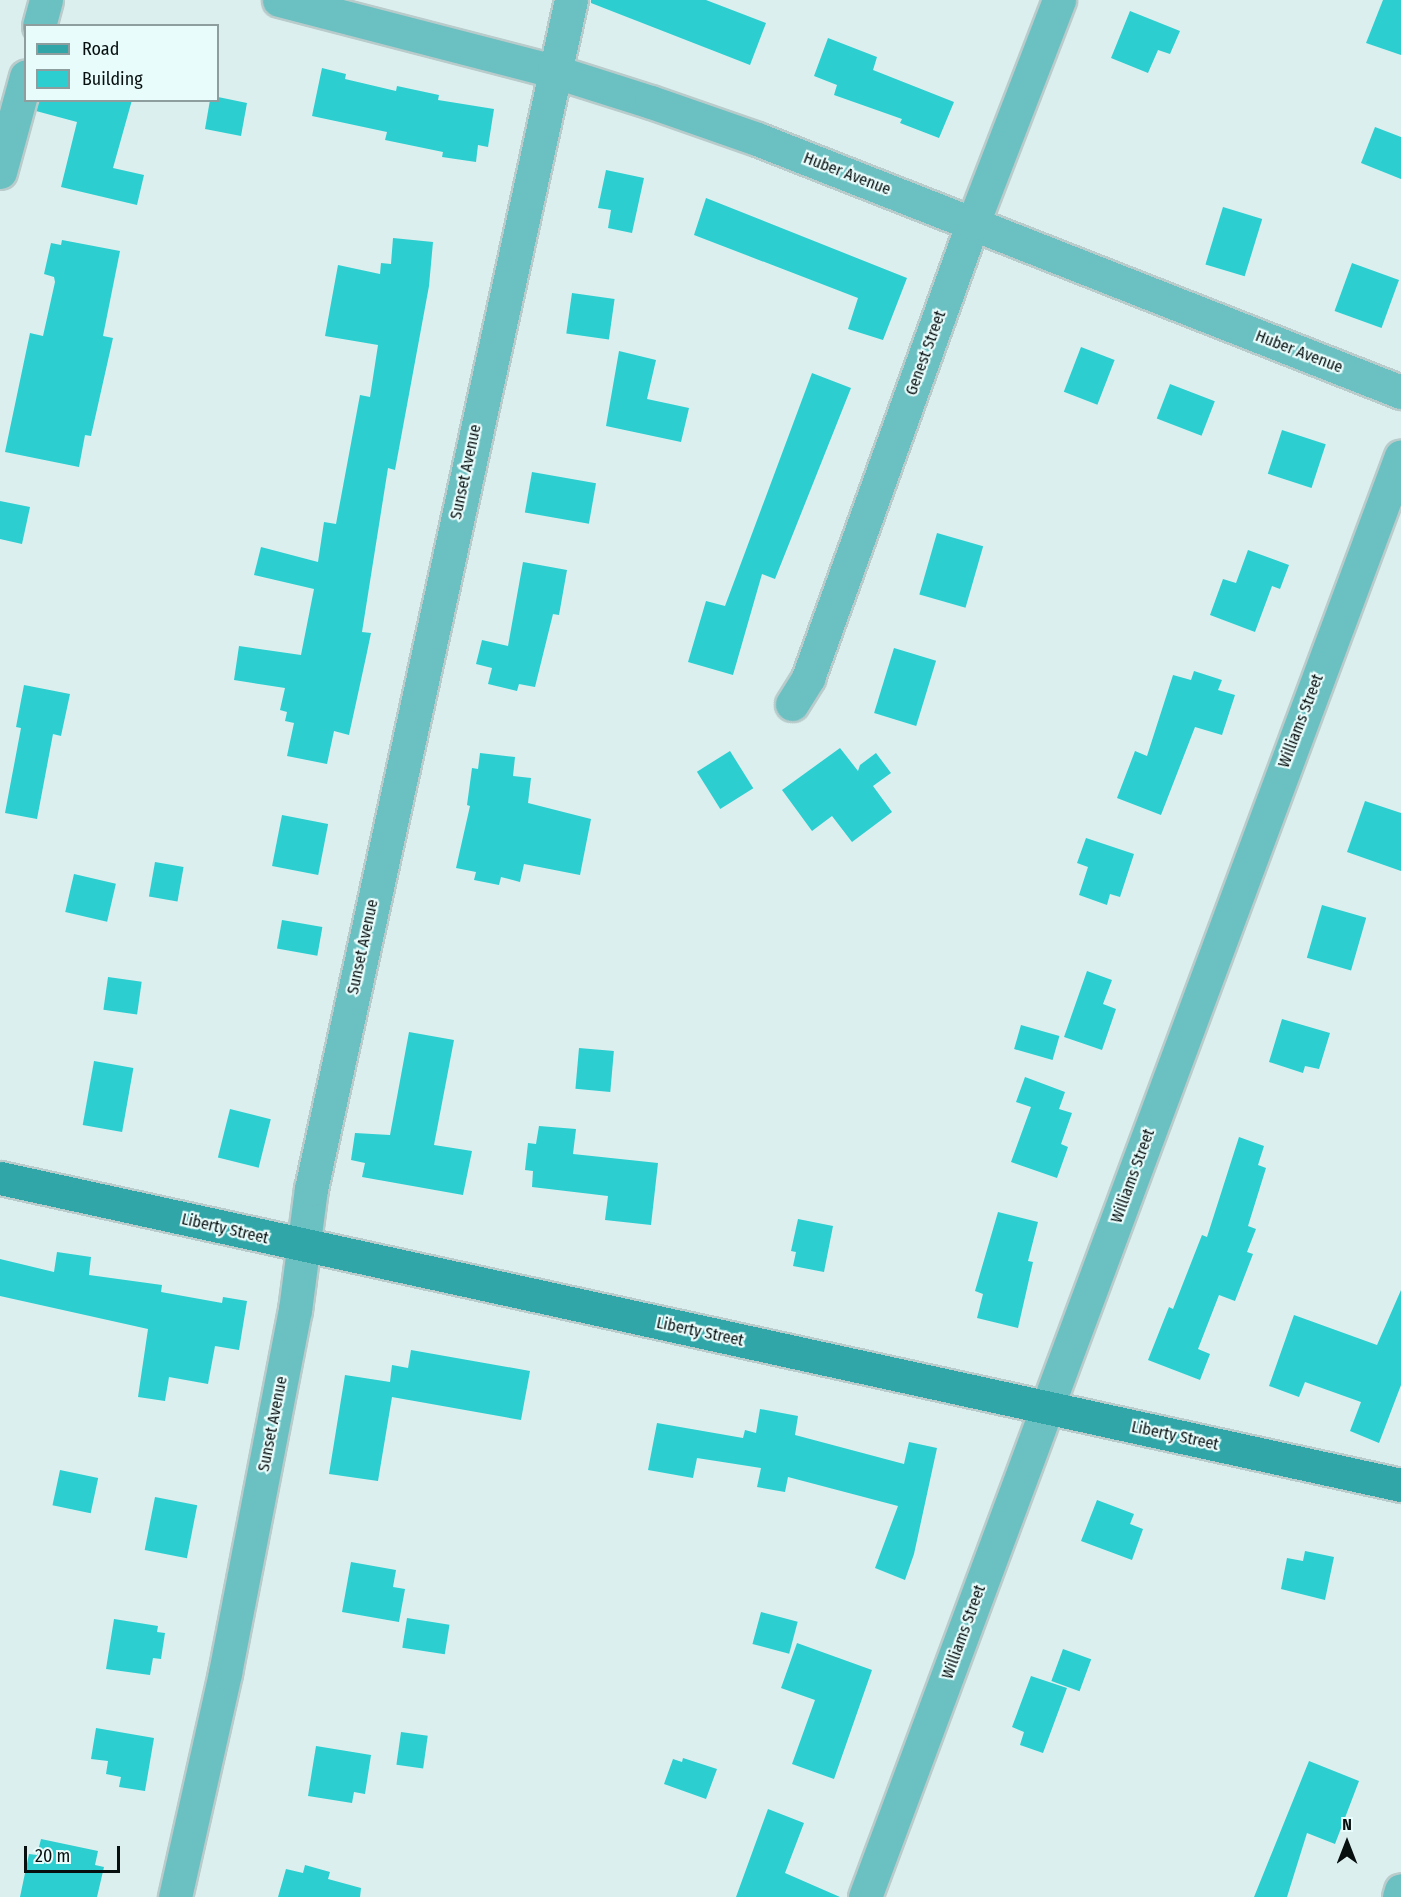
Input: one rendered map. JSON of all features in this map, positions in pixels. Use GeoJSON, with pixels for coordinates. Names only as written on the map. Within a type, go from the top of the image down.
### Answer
{"type":"FeatureCollection","features":[{"type":"Feature","properties":{"kind":"main road","name":"Liberty Street"},"geometry":{"type":"LineString","coordinates":[[0,1178],[303,1247],[1401,1485]]}},
{"type":"Feature","properties":{"kind":"street"},"geometry":{"type":"LineString","coordinates":[[40,24],[46,0]]}},
{"type":"Feature","properties":{"kind":"street","name":"Huber Avenue"},"geometry":{"type":"LineString","coordinates":[[279,0],[553,70],[757,139],[1401,392]]}},
{"type":"Feature","properties":{"kind":"street","name":"Sunset Avenue"},"geometry":{"type":"LineString","coordinates":[[176,1897],[225,1673],[295,1310],[311,1189],[553,70],[571,0]]}},
{"type":"Feature","properties":{"kind":"street","name":"Genest Street"},"geometry":{"type":"LineString","coordinates":[[792,704],[808,678],[973,223],[1059,0]]}},
{"type":"Feature","properties":{"kind":"street"},"geometry":{"type":"LineString","coordinates":[[0,172],[24,83]]}},
{"type":"Feature","properties":{"kind":"street","name":"Williams Street"},"geometry":{"type":"LineString","coordinates":[[865,1897],[1401,456]]}},
{"type":"Feature","properties":{"kind":"street"},"geometry":{"type":"LineString","coordinates":[[1399,1897],[1401,1890]]}},
{"type":"Feature","properties":{"kind":"building"},"geometry":{"type":"Polygon","coordinates":[[[591,0],[706,0],[766,23],[750,65],[591,3],[591,0]]]}},
{"type":"Feature","properties":{"kind":"building"},"geometry":{"type":"Polygon","coordinates":[[[1383,0],[1401,0],[1401,55],[1366,43],[1383,0]]]}},
{"type":"Feature","properties":{"kind":"building"},"geometry":{"type":"Polygon","coordinates":[[[1130,11],[1180,31],[1170,54],[1158,50],[1148,73],[1111,58],[1130,11]]]}},
{"type":"Feature","properties":{"kind":"building"},"geometry":{"type":"Polygon","coordinates":[[[828,38],[877,57],[873,70],[954,102],[939,138],[900,123],[902,119],[834,95],[837,85],[814,76],[828,38]]]}},
{"type":"Feature","properties":{"kind":"building"},"geometry":{"type":"Polygon","coordinates":[[[322,68],[346,74],[345,79],[396,91],[397,86],[439,95],[438,100],[494,109],[488,147],[478,145],[476,162],[442,157],[443,152],[385,140],[387,132],[312,116],[322,68]]]}},
{"type":"Feature","properties":{"kind":"building"},"geometry":{"type":"Polygon","coordinates":[[[219,97],[247,103],[241,136],[205,129],[210,102],[219,102],[219,97]]]}},
{"type":"Feature","properties":{"kind":"building"},"geometry":{"type":"Polygon","coordinates":[[[38,102],[131,102],[113,168],[144,175],[137,205],[61,187],[77,122],[36,111],[38,102]]]}},
{"type":"Feature","properties":{"kind":"building"},"geometry":{"type":"Polygon","coordinates":[[[1375,127],[1401,137],[1401,179],[1361,163],[1375,127]]]}},
{"type":"Feature","properties":{"kind":"building"},"geometry":{"type":"Polygon","coordinates":[[[606,170],[644,178],[632,233],[608,228],[611,210],[598,208],[606,170]]]}},
{"type":"Feature","properties":{"kind":"building"},"geometry":{"type":"Polygon","coordinates":[[[706,198],[907,278],[883,340],[848,329],[858,298],[694,235],[706,198]]]}},
{"type":"Feature","properties":{"kind":"building"},"geometry":{"type":"Polygon","coordinates":[[[1223,207],[1262,219],[1245,276],[1205,264],[1223,207]]]}},
{"type":"Feature","properties":{"kind":"building"},"geometry":{"type":"Polygon","coordinates":[[[393,238],[433,242],[429,286],[395,470],[388,468],[362,632],[371,633],[366,657],[349,735],[334,731],[327,764],[287,756],[294,723],[285,721],[287,712],[280,710],[285,688],[234,680],[239,646],[301,655],[314,589],[254,575],[261,547],[318,562],[324,522],[336,524],[360,395],[370,397],[378,345],[325,336],[338,265],[380,274],[381,263],[391,264],[393,238]]]}},
{"type":"Feature","properties":{"kind":"building"},"geometry":{"type":"Polygon","coordinates":[[[62,240],[120,251],[103,336],[113,338],[91,436],[85,435],[79,467],[5,452],[30,333],[43,336],[55,282],[54,277],[44,274],[51,243],[61,245],[62,240]]]}},
{"type":"Feature","properties":{"kind":"building"},"geometry":{"type":"Polygon","coordinates":[[[1352,263],[1399,280],[1382,328],[1335,311],[1352,263]]]}},
{"type":"Feature","properties":{"kind":"building"},"geometry":{"type":"Polygon","coordinates":[[[572,293],[615,299],[609,340],[566,334],[572,293]]]}},
{"type":"Feature","properties":{"kind":"building"},"geometry":{"type":"Polygon","coordinates":[[[1081,347],[1115,360],[1097,405],[1064,392],[1081,347]]]}},
{"type":"Feature","properties":{"kind":"building"},"geometry":{"type":"Polygon","coordinates":[[[619,351],[656,360],[647,399],[689,408],[681,442],[606,426],[619,351]]]}},
{"type":"Feature","properties":{"kind":"building"},"geometry":{"type":"Polygon","coordinates":[[[812,373],[851,388],[775,579],[762,574],[733,675],[688,662],[706,601],[725,606],[812,373]]]}},
{"type":"Feature","properties":{"kind":"building"},"geometry":{"type":"Polygon","coordinates":[[[1170,384],[1215,401],[1202,436],[1157,419],[1170,384]]]}},
{"type":"Feature","properties":{"kind":"building"},"geometry":{"type":"Polygon","coordinates":[[[1282,430],[1326,444],[1312,488],[1268,474],[1282,430]]]}},
{"type":"Feature","properties":{"kind":"building"},"geometry":{"type":"Polygon","coordinates":[[[532,472],[596,483],[589,524],[525,512],[532,472]]]}},
{"type":"Feature","properties":{"kind":"building"},"geometry":{"type":"Polygon","coordinates":[[[0,501],[30,507],[22,544],[0,539],[0,501]]]}},
{"type":"Feature","properties":{"kind":"building"},"geometry":{"type":"Polygon","coordinates":[[[937,533],[983,546],[965,608],[919,595],[937,533]]]}},
{"type":"Feature","properties":{"kind":"building"},"geometry":{"type":"Polygon","coordinates":[[[1248,550],[1289,565],[1280,589],[1272,586],[1255,632],[1210,615],[1223,579],[1236,583],[1248,550]]]}},
{"type":"Feature","properties":{"kind":"building"},"geometry":{"type":"Polygon","coordinates":[[[523,562],[567,570],[559,615],[553,614],[535,687],[519,684],[517,691],[488,684],[492,668],[476,664],[482,640],[508,646],[523,562]]]}},
{"type":"Feature","properties":{"kind":"building"},"geometry":{"type":"Polygon","coordinates":[[[894,648],[936,661],[916,726],[874,713],[894,648]]]}},
{"type":"Feature","properties":{"kind":"building"},"geometry":{"type":"Polygon","coordinates":[[[1194,671],[1222,680],[1218,690],[1235,695],[1222,735],[1195,727],[1161,815],[1117,798],[1135,751],[1147,756],[1173,675],[1191,680],[1194,671]]]}},
{"type":"Feature","properties":{"kind":"building"},"geometry":{"type":"Polygon","coordinates":[[[24,685],[70,694],[61,736],[53,734],[37,819],[5,813],[21,728],[16,727],[24,685]]]}},
{"type":"Feature","properties":{"kind":"building"},"geometry":{"type":"Polygon","coordinates":[[[840,748],[858,771],[860,765],[876,753],[891,773],[873,786],[892,812],[852,842],[832,816],[812,831],[782,790],[840,748]]]}},
{"type":"Feature","properties":{"kind":"building"},"geometry":{"type":"Polygon","coordinates":[[[730,751],[753,788],[720,809],[697,772],[730,751]]]}},
{"type":"Feature","properties":{"kind":"building"},"geometry":{"type":"Polygon","coordinates":[[[480,753],[515,757],[513,776],[531,778],[528,803],[591,819],[580,875],[524,864],[520,882],[501,877],[499,885],[474,880],[476,872],[456,868],[470,806],[467,805],[472,768],[478,769],[480,753]]]}},
{"type":"Feature","properties":{"kind":"building"},"geometry":{"type":"Polygon","coordinates":[[[1365,801],[1401,813],[1401,871],[1347,852],[1365,801]]]}},
{"type":"Feature","properties":{"kind":"building"},"geometry":{"type":"Polygon","coordinates":[[[282,815],[328,824],[318,875],[272,866],[282,815]]]}},
{"type":"Feature","properties":{"kind":"building"},"geometry":{"type":"Polygon","coordinates":[[[1086,838],[1134,854],[1120,897],[1110,894],[1107,905],[1079,895],[1088,867],[1077,863],[1086,838]]]}},
{"type":"Feature","properties":{"kind":"building"},"geometry":{"type":"Polygon","coordinates":[[[155,862],[184,867],[177,902],[149,896],[155,862]]]}},
{"type":"Feature","properties":{"kind":"building"},"geometry":{"type":"Polygon","coordinates":[[[74,874],[116,884],[107,922],[65,912],[74,874]]]}},
{"type":"Feature","properties":{"kind":"building"},"geometry":{"type":"Polygon","coordinates":[[[1322,905],[1366,918],[1351,971],[1307,958],[1322,905]]]}},
{"type":"Feature","properties":{"kind":"building"},"geometry":{"type":"Polygon","coordinates":[[[282,920],[322,927],[317,956],[277,949],[282,920]]]}},
{"type":"Feature","properties":{"kind":"building"},"geometry":{"type":"Polygon","coordinates":[[[1087,971],[1112,980],[1103,1004],[1116,1009],[1102,1050],[1064,1037],[1087,971]]]}},
{"type":"Feature","properties":{"kind":"building"},"geometry":{"type":"Polygon","coordinates":[[[108,977],[142,982],[137,1014],[103,1010],[108,977]]]}},
{"type":"Feature","properties":{"kind":"building"},"geometry":{"type":"Polygon","coordinates":[[[1282,1019],[1330,1033],[1319,1069],[1305,1066],[1303,1073],[1269,1062],[1282,1019]]]}},
{"type":"Feature","properties":{"kind":"building"},"geometry":{"type":"Polygon","coordinates":[[[1021,1025],[1059,1036],[1053,1060],[1014,1049],[1021,1025]]]}},
{"type":"Feature","properties":{"kind":"building"},"geometry":{"type":"Polygon","coordinates":[[[409,1032],[454,1040],[434,1145],[472,1151],[463,1195],[362,1177],[365,1163],[351,1160],[355,1133],[390,1135],[409,1032]]]}},
{"type":"Feature","properties":{"kind":"building"},"geometry":{"type":"Polygon","coordinates":[[[579,1048],[614,1051],[610,1092],[575,1089],[579,1048]]]}},
{"type":"Feature","properties":{"kind":"building"},"geometry":{"type":"Polygon","coordinates":[[[94,1061],[133,1068],[122,1132],[83,1125],[94,1061]]]}},
{"type":"Feature","properties":{"kind":"building"},"geometry":{"type":"Polygon","coordinates":[[[1025,1077],[1065,1092],[1059,1109],[1072,1113],[1061,1144],[1068,1147],[1057,1178],[1011,1162],[1031,1107],[1016,1102],[1025,1077]]]}},
{"type":"Feature","properties":{"kind":"building"},"geometry":{"type":"Polygon","coordinates":[[[230,1109],[271,1119],[259,1168],[218,1158],[230,1109]]]}},
{"type":"Feature","properties":{"kind":"building"},"geometry":{"type":"Polygon","coordinates":[[[539,1126],[576,1129],[573,1154],[658,1163],[651,1225],[605,1220],[608,1196],[532,1187],[533,1171],[525,1170],[528,1143],[536,1144],[539,1126]]]}},
{"type":"Feature","properties":{"kind":"building"},"geometry":{"type":"Polygon","coordinates":[[[1239,1137],[1264,1146],[1258,1165],[1266,1168],[1248,1226],[1256,1229],[1247,1252],[1253,1254],[1235,1301],[1219,1295],[1198,1349],[1210,1354],[1200,1380],[1148,1360],[1169,1307],[1173,1309],[1202,1235],[1207,1237],[1239,1137]]]}},
{"type":"Feature","properties":{"kind":"building"},"geometry":{"type":"Polygon","coordinates":[[[998,1212],[1038,1222],[1028,1261],[1033,1262],[1018,1328],[977,1318],[983,1294],[975,1291],[998,1212]]]}},
{"type":"Feature","properties":{"kind":"building"},"geometry":{"type":"Polygon","coordinates":[[[798,1219],[833,1226],[824,1272],[793,1266],[796,1252],[791,1251],[798,1219]]]}},
{"type":"Feature","properties":{"kind":"building"},"geometry":{"type":"Polygon","coordinates":[[[57,1252],[91,1257],[89,1275],[162,1285],[161,1292],[222,1303],[223,1297],[247,1301],[239,1350],[215,1346],[208,1384],[169,1377],[165,1401],[138,1397],[148,1329],[0,1296],[0,1259],[54,1272],[57,1252]]]}},
{"type":"Feature","properties":{"kind":"building"},"geometry":{"type":"Polygon","coordinates":[[[1401,1290],[1401,1385],[1379,1443],[1350,1431],[1361,1402],[1305,1382],[1299,1397],[1269,1386],[1294,1315],[1377,1345],[1401,1290]]]}},
{"type":"Feature","properties":{"kind":"building"},"geometry":{"type":"Polygon","coordinates":[[[411,1350],[530,1371],[521,1420],[392,1397],[378,1481],[329,1474],[345,1375],[390,1382],[392,1365],[408,1368],[411,1350]]]}},
{"type":"Feature","properties":{"kind":"building"},"geometry":{"type":"Polygon","coordinates":[[[760,1409],[798,1416],[795,1435],[904,1464],[909,1442],[937,1448],[914,1554],[905,1580],[875,1568],[898,1506],[788,1477],[785,1492],[757,1487],[761,1468],[697,1458],[693,1478],[648,1470],[657,1423],[743,1438],[745,1430],[756,1433],[760,1409]]]}},
{"type":"Feature","properties":{"kind":"building"},"geometry":{"type":"Polygon","coordinates":[[[60,1470],[98,1478],[91,1513],[53,1505],[60,1470]]]}},
{"type":"Feature","properties":{"kind":"building"},"geometry":{"type":"Polygon","coordinates":[[[155,1497],[197,1505],[187,1558],[145,1550],[155,1497]]]}},
{"type":"Feature","properties":{"kind":"building"},"geometry":{"type":"Polygon","coordinates":[[[1097,1500],[1134,1514],[1130,1524],[1143,1529],[1132,1560],[1081,1541],[1097,1500]]]}},
{"type":"Feature","properties":{"kind":"building"},"geometry":{"type":"Polygon","coordinates":[[[1305,1551],[1334,1557],[1325,1600],[1281,1589],[1287,1558],[1303,1561],[1305,1551]]]}},
{"type":"Feature","properties":{"kind":"building"},"geometry":{"type":"Polygon","coordinates":[[[351,1562],[396,1570],[393,1587],[405,1589],[399,1622],[342,1612],[351,1562]]]}},
{"type":"Feature","properties":{"kind":"building"},"geometry":{"type":"Polygon","coordinates":[[[761,1612],[798,1622],[789,1654],[752,1644],[761,1612]]]}},
{"type":"Feature","properties":{"kind":"building"},"geometry":{"type":"Polygon","coordinates":[[[407,1618],[449,1625],[445,1654],[402,1648],[407,1618]]]}},
{"type":"Feature","properties":{"kind":"building"},"geometry":{"type":"Polygon","coordinates":[[[114,1619],[158,1626],[157,1632],[165,1633],[161,1659],[153,1658],[150,1675],[106,1669],[114,1619]]]}},
{"type":"Feature","properties":{"kind":"building"},"geometry":{"type":"Polygon","coordinates":[[[797,1643],[872,1670],[834,1779],[792,1764],[815,1700],[781,1688],[797,1643]]]}},
{"type":"Feature","properties":{"kind":"building"},"geometry":{"type":"Polygon","coordinates":[[[1063,1649],[1091,1659],[1080,1691],[1051,1681],[1063,1649]]]}},
{"type":"Feature","properties":{"kind":"building"},"geometry":{"type":"Polygon","coordinates":[[[1031,1676],[1067,1688],[1043,1753],[1020,1745],[1024,1732],[1012,1727],[1031,1676]]]}},
{"type":"Feature","properties":{"kind":"building"},"geometry":{"type":"Polygon","coordinates":[[[96,1728],[154,1738],[145,1791],[119,1787],[121,1777],[106,1774],[108,1761],[91,1759],[96,1728]]]}},
{"type":"Feature","properties":{"kind":"building"},"geometry":{"type":"Polygon","coordinates":[[[401,1732],[428,1736],[423,1768],[396,1765],[401,1732]]]}},
{"type":"Feature","properties":{"kind":"building"},"geometry":{"type":"Polygon","coordinates":[[[316,1746],[371,1755],[365,1794],[354,1792],[352,1803],[308,1796],[316,1746]]]}},
{"type":"Feature","properties":{"kind":"building"},"geometry":{"type":"Polygon","coordinates":[[[683,1758],[717,1769],[706,1799],[664,1784],[673,1759],[682,1762],[683,1758]]]}},
{"type":"Feature","properties":{"kind":"building"},"geometry":{"type":"Polygon","coordinates":[[[1309,1761],[1359,1781],[1335,1844],[1307,1833],[1287,1897],[1254,1897],[1309,1761]]]}},
{"type":"Feature","properties":{"kind":"building"},"geometry":{"type":"Polygon","coordinates":[[[768,1809],[804,1823],[785,1873],[840,1897],[736,1897],[768,1809]]]}},
{"type":"Feature","properties":{"kind":"building"},"geometry":{"type":"Polygon","coordinates":[[[41,1839],[98,1851],[95,1865],[104,1867],[97,1897],[20,1897],[29,1854],[37,1855],[41,1839]]]}},
{"type":"Feature","properties":{"kind":"building"},"geometry":{"type":"Polygon","coordinates":[[[305,1865],[330,1872],[328,1879],[361,1888],[360,1897],[278,1897],[286,1869],[303,1873],[305,1865]]]}}]}
